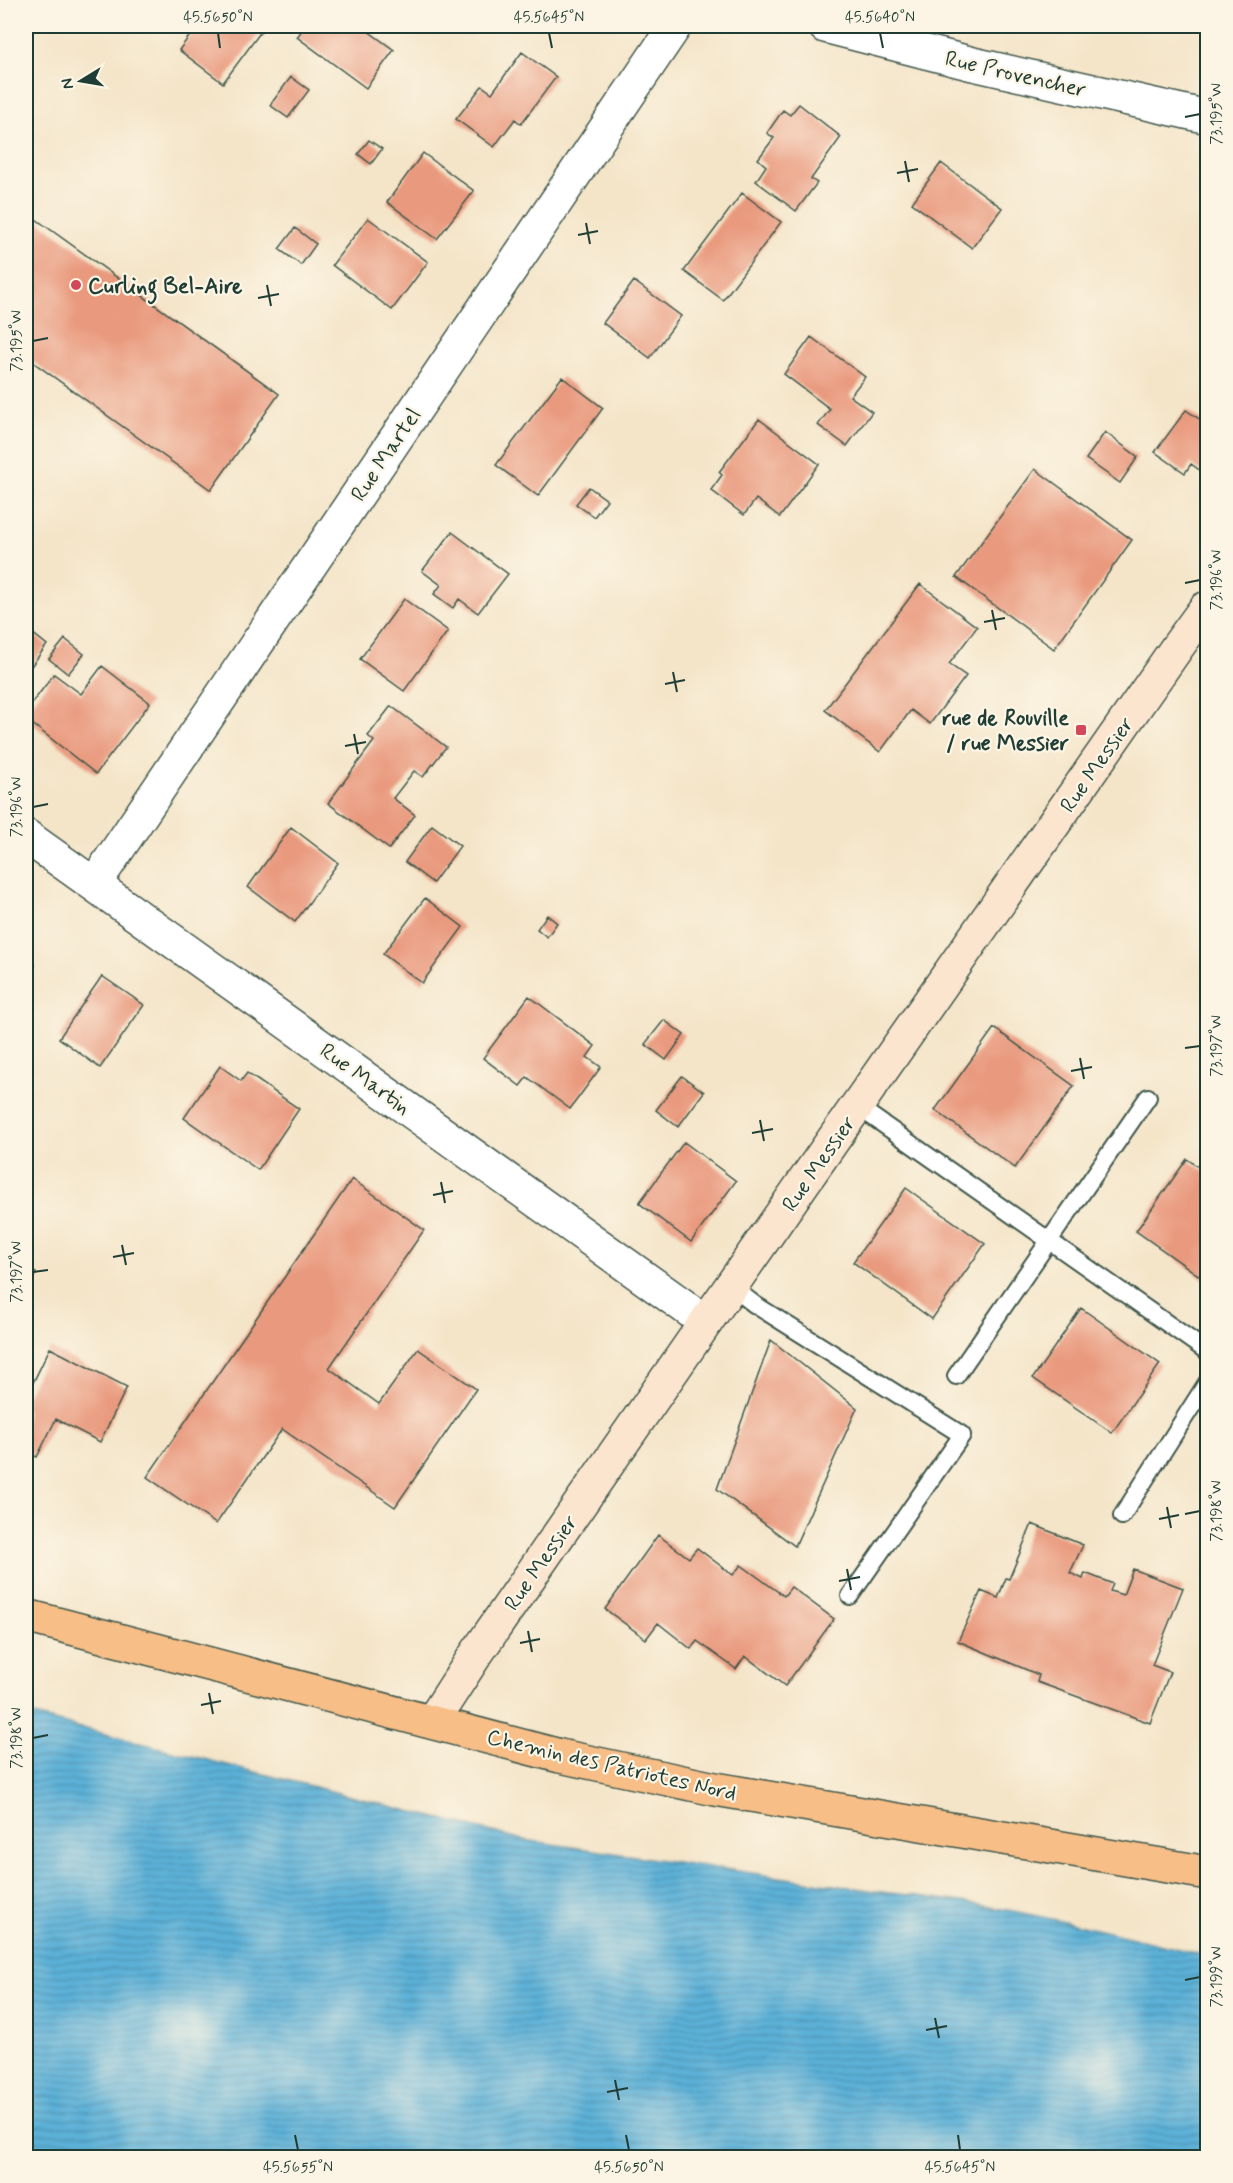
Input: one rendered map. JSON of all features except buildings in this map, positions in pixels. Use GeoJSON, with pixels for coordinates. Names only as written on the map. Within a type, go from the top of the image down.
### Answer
{"type":"FeatureCollection","features":[{"type":"Feature","properties":{"kind":"main road","name":"Chemin des Patriotes Nord"},"geometry":{"type":"LineString","coordinates":[[26,1616],[560,1756],[715,1789],[1208,1872]]}},
{"type":"Feature","properties":{"kind":"street","name":"Rue Martel"},"geometry":{"type":"LineString","coordinates":[[95,883],[675,26]]}},
{"type":"Feature","properties":{"kind":"street","name":"Rue Provencher"},"geometry":{"type":"LineString","coordinates":[[825,26],[973,64],[1208,117]]}},
{"type":"Feature","properties":{"kind":"street","name":"Rue Messier"},"geometry":{"type":"LineString","coordinates":[[432,1722],[731,1286],[1207,608]]}},
{"type":"Feature","properties":{"kind":"street","name":"Rue Martin"},"geometry":{"type":"LineString","coordinates":[[26,836],[95,883],[706,1322]]}},
{"type":"Feature","properties":{"kind":"lane"},"geometry":{"type":"LineString","coordinates":[[956,1376],[1148,1097]]}},
{"type":"Feature","properties":{"kind":"lane"},"geometry":{"type":"LineString","coordinates":[[858,1106],[1208,1352]]}},
{"type":"Feature","properties":{"kind":"lane"},"geometry":{"type":"LineString","coordinates":[[731,1286],[754,1304],[962,1435],[850,1596]]}},
{"type":"Feature","properties":{"kind":"lane"},"geometry":{"type":"LineString","coordinates":[[1122,1516],[1208,1381]]}},
{"type":"Feature","properties":{"kind":"water"},"geometry":{"type":"Polygon","coordinates":[[[26,1714],[524,1840],[970,1903],[1050,1918],[1207,1956],[1207,2157],[26,2157],[26,1714]]]}},
{"type":"Feature","properties":{"kind":"place","name":"Curling Bel-Aire"},"geometry":{"type":"Point","coordinates":[76,285]}},
{"type":"Feature","properties":{"kind":"place","name":"rue de Rouville / rue Messier"},"geometry":{"type":"Point","coordinates":[1081,730]}}]}
